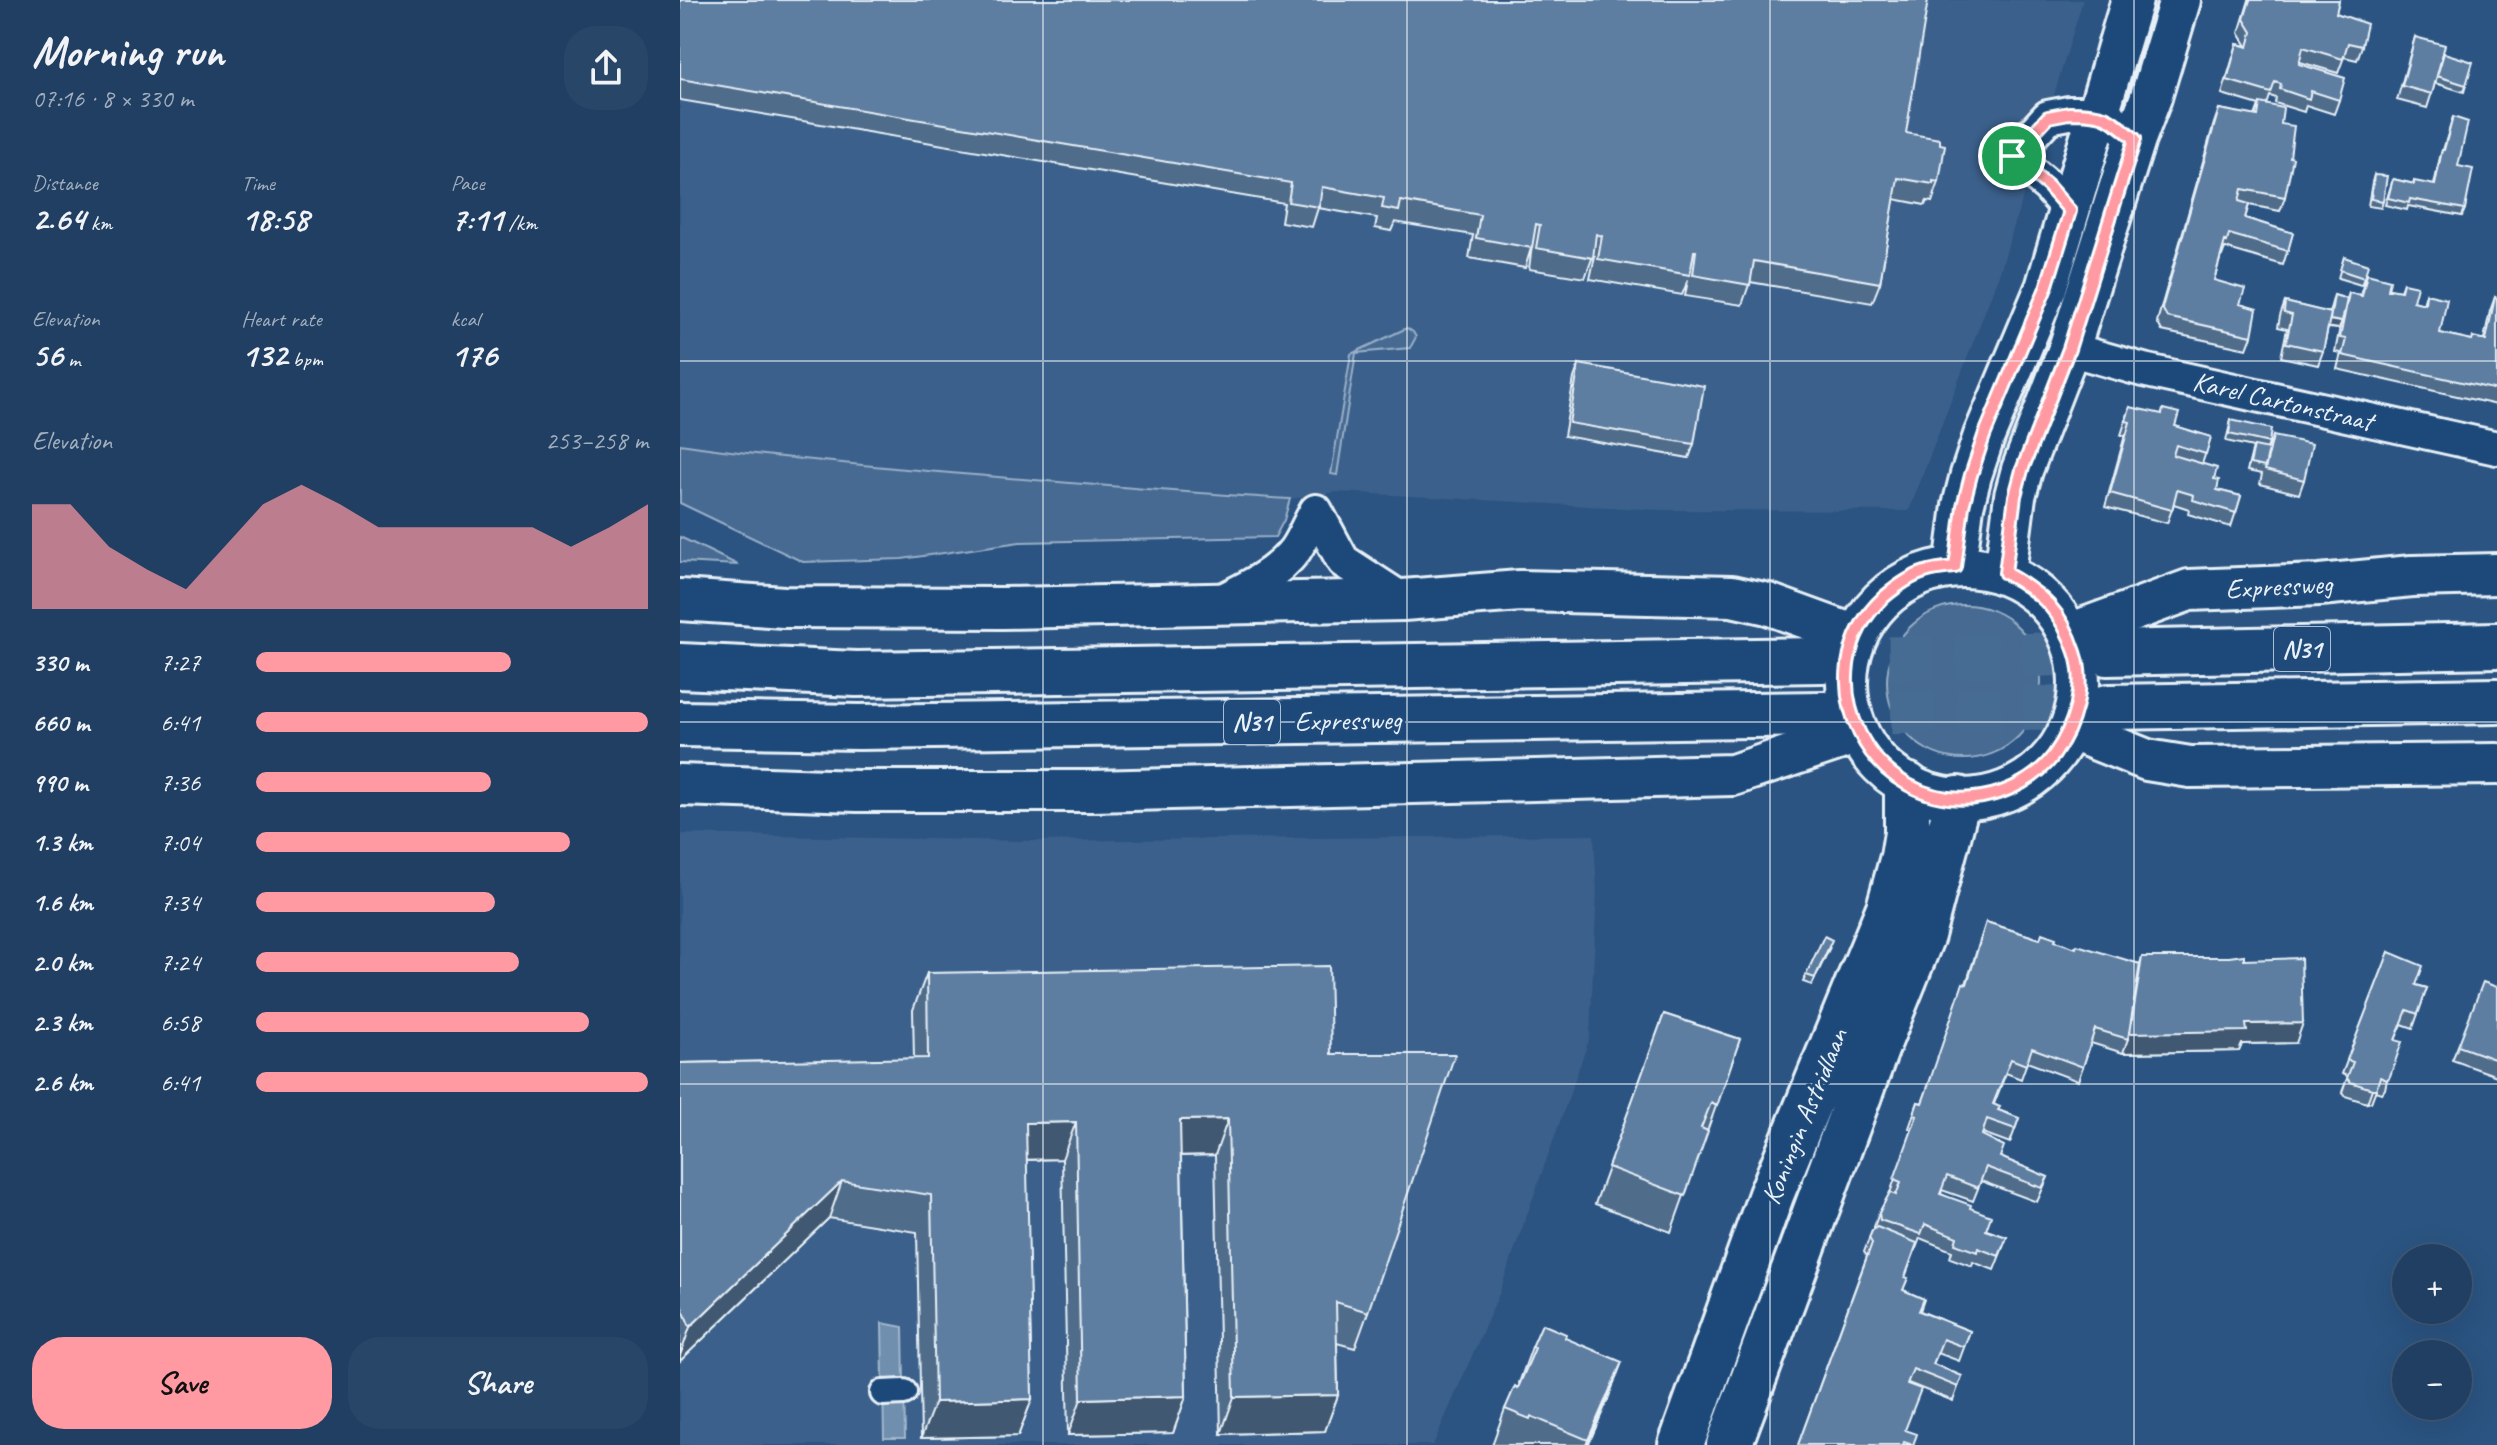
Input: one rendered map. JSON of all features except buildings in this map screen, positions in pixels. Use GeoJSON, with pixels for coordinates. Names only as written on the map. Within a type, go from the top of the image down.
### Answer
{"type":"FeatureCollection","features":[{"type":"Feature","properties":{"kind":"main road","name":"N31"},"geometry":{"type":"LineString","coordinates":[[2088,643],[2497,645]]}},
{"type":"Feature","properties":{"kind":"main road","name":"Expressweg"},"geometry":{"type":"LineString","coordinates":[[680,666],[772,672],[900,673],[1840,648]]}},
{"type":"Feature","properties":{"kind":"main road","name":"N31"},"geometry":{"type":"LineString","coordinates":[[2108,707],[2497,701]]}},
{"type":"Feature","properties":{"kind":"main road","name":"Expressweg"},"geometry":{"type":"LineString","coordinates":[[680,724],[859,727],[1841,723]]}},
{"type":"Feature","properties":{"kind":"main road","name":"Koningin Astridlaan"},"geometry":{"type":"LineString","coordinates":[[1681,1445],[1771,1195],[1889,908],[1907,833],[1907,785]]}},
{"type":"Feature","properties":{"kind":"main road","name":"Koningin Astridlaan"},"geometry":{"type":"LineString","coordinates":[[1729,1445],[1876,1049],[1922,935],[1958,799]]}},
{"type":"Feature","properties":{"kind":"street"},"geometry":{"type":"LineString","coordinates":[[1955,567],[1963,506],[1971,475],[1984,436],[2046,288],[2132,0]]}},
{"type":"Feature","properties":{"kind":"street"},"geometry":{"type":"LineString","coordinates":[[2005,573],[2015,496],[2022,470],[2069,349],[2180,0]]}},
{"type":"Feature","properties":{"kind":"street"},"geometry":{"type":"LineString","coordinates":[[2070,211],[2048,186],[2012,156],[2048,117],[2069,113],[2099,113],[2113,120],[2135,139]]}},
{"type":"Feature","properties":{"kind":"street","name":"Karel Cartonstraat"},"geometry":{"type":"LineString","coordinates":[[2069,349],[2143,370],[2497,448]]}},
{"type":"Feature","properties":{"kind":"street"},"geometry":{"type":"LineString","coordinates":[[1217,603],[1260,581],[1285,561],[1297,547],[1316,511],[1343,561],[1403,600]]}},
{"type":"Feature","properties":{"kind":"street"},"geometry":{"type":"LineString","coordinates":[[1840,648],[1891,591],[1925,572],[1955,567],[1981,567],[2005,573],[2029,586],[2088,643],[2077,657],[2078,698],[2070,729],[2049,761],[2022,783],[1991,795],[1958,799],[1926,793],[1907,785],[1878,762],[1841,723]]}},
{"type":"Feature","properties":{"kind":"street","name":"Expressweg"},"geometry":{"type":"LineString","coordinates":[[2088,643],[2189,590],[2320,585],[2412,576],[2497,574]]}},
{"type":"Feature","properties":{"kind":"street"},"geometry":{"type":"LineString","coordinates":[[680,600],[784,607],[1003,608],[1403,600],[1520,591],[1732,596],[1768,604],[1840,648],[1849,657],[1847,694],[1850,711],[1841,723],[1733,775],[1092,791],[857,791],[695,786]]}},
{"type":"Feature","properties":{"kind":"street"},"geometry":{"type":"LineString","coordinates":[[2070,729],[2147,760],[2190,767],[2497,764]]}},
{"type":"Feature","properties":{"kind":"shaded area"},"geometry":{"type":"Polygon","coordinates":[[[680,0],[2083,0],[2000,272],[1909,511],[1660,510],[1337,492],[1290,499],[1010,478],[733,452],[680,444],[680,0]]]}},
{"type":"Feature","properties":{"kind":"shaded area"},"geometry":{"type":"Polygon","coordinates":[[[2151,0],[2169,0],[2131,96],[2126,89],[2151,0]]]}},
{"type":"Feature","properties":{"kind":"shaded area"},"geometry":{"type":"Polygon","coordinates":[[[1407,328],[1416,337],[1410,348],[1356,353],[1337,475],[1331,474],[1351,354],[1407,328]]]}},
{"type":"Feature","properties":{"kind":"shaded area"},"geometry":{"type":"Polygon","coordinates":[[[2048,337],[2057,340],[2009,470],[1999,460],[2048,337]]]}},
{"type":"Feature","properties":{"kind":"shaded area"},"geometry":{"type":"Polygon","coordinates":[[[680,444],[939,472],[1290,499],[1275,537],[1020,542],[902,559],[803,562],[680,503],[680,444]]]}},
{"type":"Feature","properties":{"kind":"shaded area"},"geometry":{"type":"Polygon","coordinates":[[[680,537],[738,565],[680,562],[680,537]]]}},
{"type":"Feature","properties":{"kind":"shaded area"},"geometry":{"type":"Polygon","coordinates":[[[1964,605],[1994,611],[2019,627],[2035,652],[2041,682],[2035,712],[2019,737],[1994,753],[1964,759],[1934,753],[1909,737],[1893,712],[1887,682],[1893,652],[1909,627],[1934,611],[1964,605]]]}},
{"type":"Feature","properties":{"kind":"shaded area"},"geometry":{"type":"Polygon","coordinates":[[[680,834],[1033,841],[1594,835],[1597,892],[1590,1037],[1499,1294],[1433,1445],[680,1445],[680,834]]]}},
{"type":"Feature","properties":{"kind":"shaded area"},"geometry":{"type":"Polygon","coordinates":[[[882,1323],[903,1327],[905,1438],[884,1438],[882,1323]]]}},
{"type":"Feature","properties":{"kind":"tunnel"},"geometry":{"type":"LineString","coordinates":[[1823,660],[2107,653]]}},
{"type":"Feature","properties":{"kind":"tunnel"},"geometry":{"type":"LineString","coordinates":[[1825,714],[2108,707]]}},
{"type":"Feature","properties":{"kind":"route"},"geometry":{"type":"LineString","coordinates":[[2069,113],[2099,113],[2113,120],[2135,139],[2069,349],[2022,470],[2015,496],[2005,573],[2042,597],[2069,634],[2077,657],[2079,678],[2078,698],[2070,729],[2049,761],[2022,783],[2009,790],[1973,799],[1945,798],[1907,785],[1878,762],[1858,733],[1850,711],[1847,676],[1856,636],[1878,603],[1909,579],[1925,572],[1955,567],[1963,506],[1971,475],[1984,436],[2046,288],[2070,211],[2048,186],[2012,156],[2048,117],[2069,113]]}}]}
